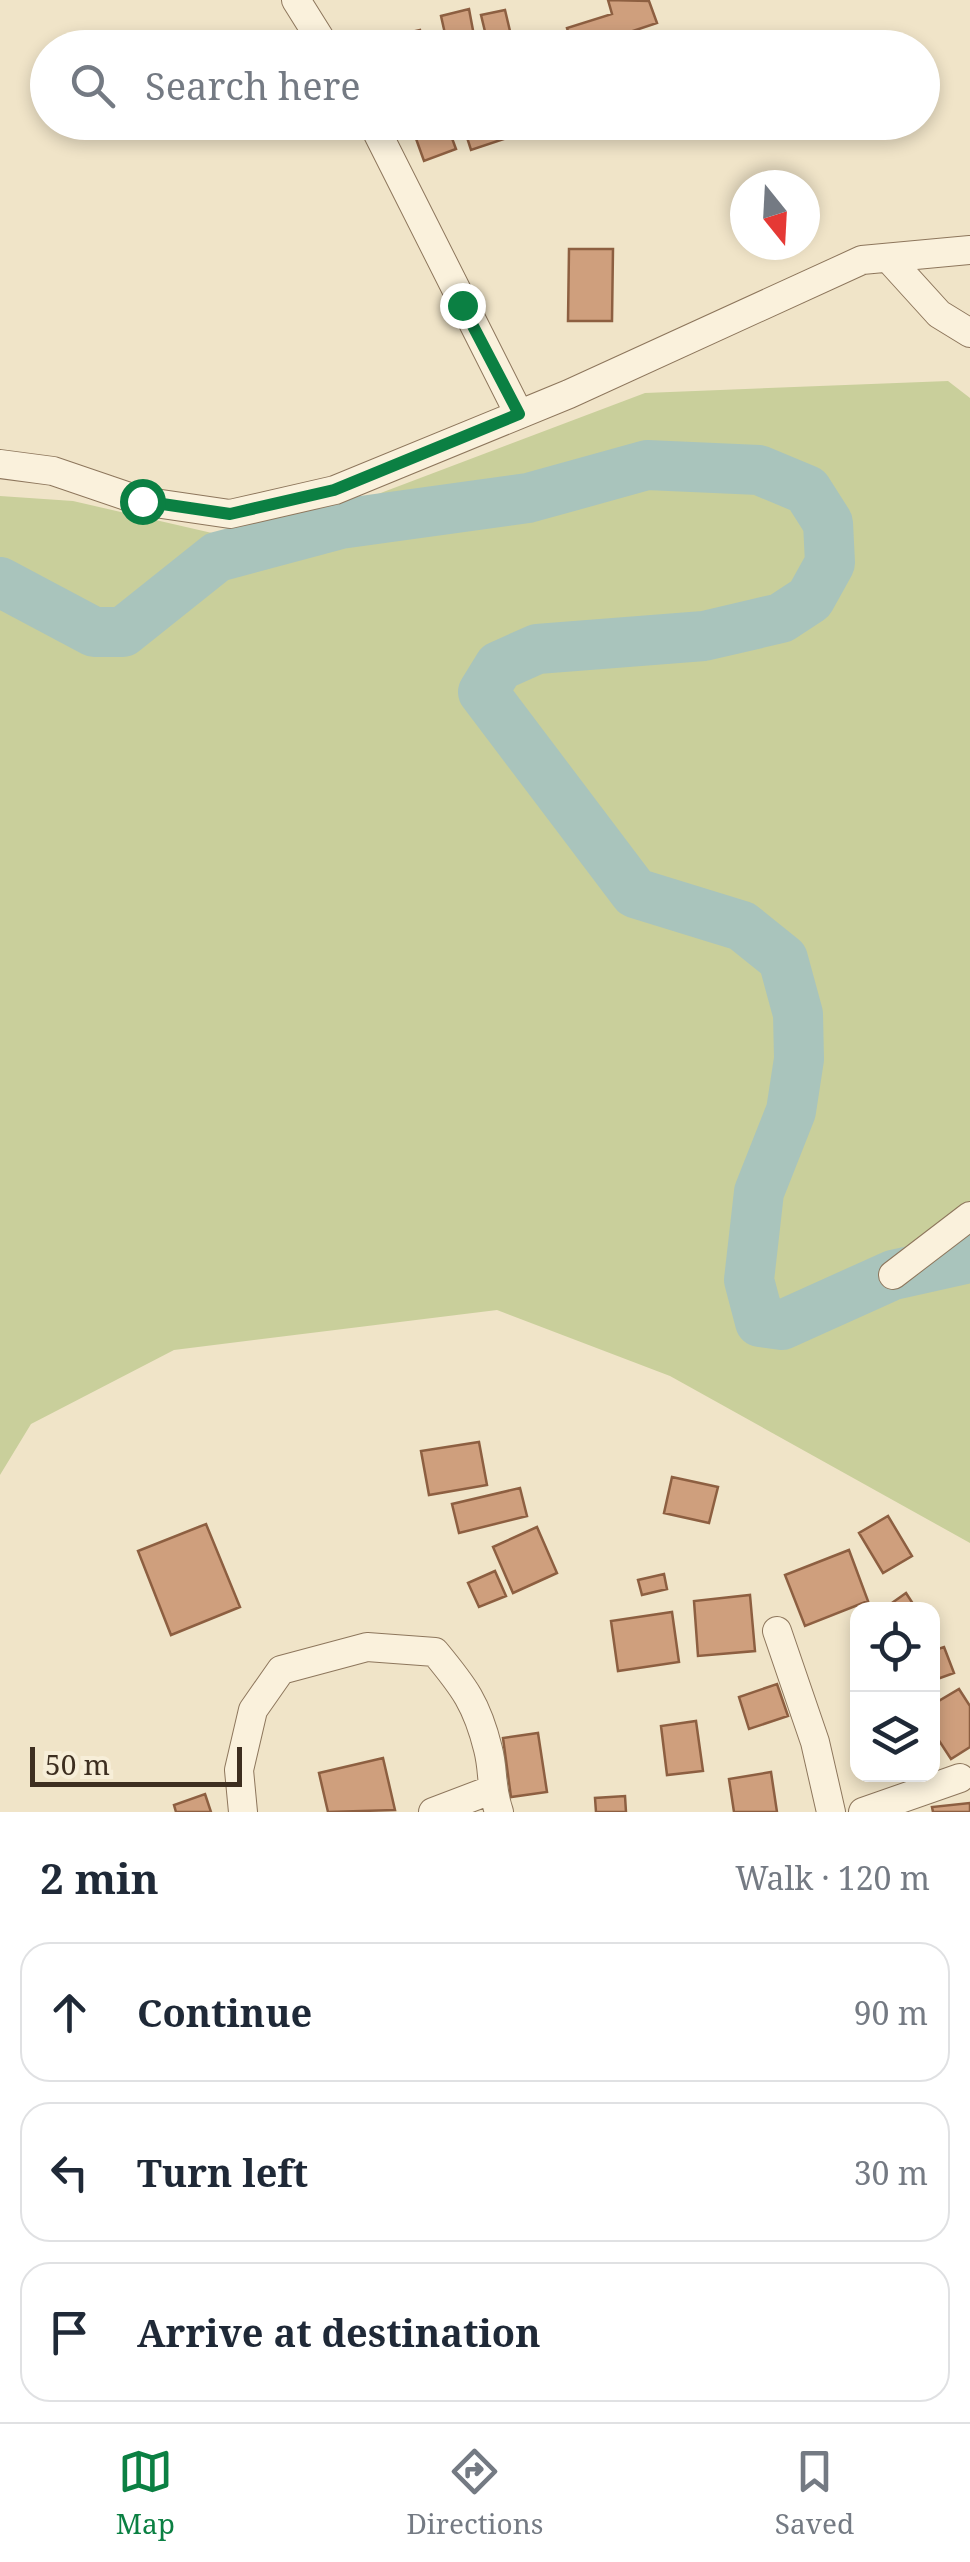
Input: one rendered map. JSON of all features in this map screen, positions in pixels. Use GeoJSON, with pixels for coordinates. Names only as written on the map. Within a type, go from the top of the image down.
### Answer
{"type":"FeatureCollection","features":[{"type":"Feature","properties":{"kind":"street"},"geometry":{"type":"LineString","coordinates":[[296,0],[315,30]]}},
{"type":"Feature","properties":{"kind":"street"},"geometry":{"type":"LineString","coordinates":[[381,140],[519,414]]}},
{"type":"Feature","properties":{"kind":"street"},"geometry":{"type":"LineString","coordinates":[[0,464],[53,472],[142,501],[230,514],[334,490],[519,414],[862,260],[970,250]]}},
{"type":"Feature","properties":{"kind":"street"},"geometry":{"type":"LineString","coordinates":[[890,260],[939,314],[970,332]]}},
{"type":"Feature","properties":{"kind":"street"},"geometry":{"type":"LineString","coordinates":[[893,1276],[970,1216]]}},
{"type":"Feature","properties":{"kind":"street"},"geometry":{"type":"LineString","coordinates":[[777,1631],[815,1742],[831,1812]]}},
{"type":"Feature","properties":{"kind":"street"},"geometry":{"type":"LineString","coordinates":[[243,1812],[239,1770],[253,1710],[281,1670],[367,1647],[435,1652],[470,1694],[489,1753],[495,1801],[433,1812]]}},
{"type":"Feature","properties":{"kind":"street"},"geometry":{"type":"LineString","coordinates":[[864,1812],[960,1778]]}},
{"type":"Feature","properties":{"kind":"green space"},"geometry":{"type":"Polygon","coordinates":[[[948,381],[970,398],[970,1543],[670,1376],[497,1310],[174,1350],[31,1424],[0,1475],[0,496],[73,501],[212,533],[378,494],[645,393],[948,381]]]}},
{"type":"Feature","properties":{"kind":"building"},"geometry":{"type":"Polygon","coordinates":[[[608,0],[649,1],[657,23],[636,30],[568,30],[567,28],[612,14],[608,0]]]}},
{"type":"Feature","properties":{"kind":"building"},"geometry":{"type":"Polygon","coordinates":[[[469,9],[473,30],[444,30],[441,16],[469,9]]]}},
{"type":"Feature","properties":{"kind":"building"},"geometry":{"type":"Polygon","coordinates":[[[505,10],[510,30],[485,30],[481,15],[505,10]]]}},
{"type":"Feature","properties":{"kind":"building"},"geometry":{"type":"Polygon","coordinates":[[[416,140],[453,140],[456,149],[424,161],[416,140]]]}},
{"type":"Feature","properties":{"kind":"building"},"geometry":{"type":"Polygon","coordinates":[[[468,140],[501,140],[471,150],[468,140]]]}},
{"type":"Feature","properties":{"kind":"building"},"geometry":{"type":"Polygon","coordinates":[[[569,249],[613,249],[612,321],[568,321],[569,249]]]}},
{"type":"Feature","properties":{"kind":"building"},"geometry":{"type":"Polygon","coordinates":[[[479,1442],[487,1485],[429,1495],[421,1451],[479,1442]]]}},
{"type":"Feature","properties":{"kind":"building"},"geometry":{"type":"Polygon","coordinates":[[[672,1477],[718,1487],[709,1523],[664,1513],[672,1477]]]}},
{"type":"Feature","properties":{"kind":"building"},"geometry":{"type":"Polygon","coordinates":[[[520,1488],[527,1516],[459,1533],[452,1504],[520,1488]]]}},
{"type":"Feature","properties":{"kind":"building"},"geometry":{"type":"Polygon","coordinates":[[[888,1516],[912,1556],[883,1573],[859,1533],[888,1516]]]}},
{"type":"Feature","properties":{"kind":"building"},"geometry":{"type":"Polygon","coordinates":[[[206,1524],[240,1607],[171,1635],[138,1551],[206,1524]]]}},
{"type":"Feature","properties":{"kind":"building"},"geometry":{"type":"Polygon","coordinates":[[[537,1527],[557,1573],[513,1593],[493,1547],[537,1527]]]}},
{"type":"Feature","properties":{"kind":"building"},"geometry":{"type":"Polygon","coordinates":[[[849,1550],[868,1601],[850,1602],[850,1608],[805,1626],[785,1575],[849,1550]]]}},
{"type":"Feature","properties":{"kind":"building"},"geometry":{"type":"Polygon","coordinates":[[[495,1571],[506,1596],[479,1607],[468,1583],[495,1571]]]}},
{"type":"Feature","properties":{"kind":"building"},"geometry":{"type":"Polygon","coordinates":[[[664,1574],[667,1589],[642,1595],[638,1580],[664,1574]]]}},
{"type":"Feature","properties":{"kind":"building"},"geometry":{"type":"Polygon","coordinates":[[[906,1593],[912,1602],[893,1602],[906,1593]]]}},
{"type":"Feature","properties":{"kind":"building"},"geometry":{"type":"Polygon","coordinates":[[[750,1595],[755,1651],[698,1656],[694,1601],[750,1595]]]}},
{"type":"Feature","properties":{"kind":"building"},"geometry":{"type":"Polygon","coordinates":[[[672,1612],[679,1662],[618,1671],[611,1621],[672,1612]]]}},
{"type":"Feature","properties":{"kind":"building"},"geometry":{"type":"Polygon","coordinates":[[[944,1647],[954,1673],[940,1678],[940,1648],[944,1647]]]}},
{"type":"Feature","properties":{"kind":"building"},"geometry":{"type":"Polygon","coordinates":[[[777,1684],[788,1716],[749,1729],[739,1697],[777,1684]]]}},
{"type":"Feature","properties":{"kind":"building"},"geometry":{"type":"Polygon","coordinates":[[[959,1689],[970,1706],[970,1747],[951,1759],[940,1742],[940,1700],[959,1689]]]}},
{"type":"Feature","properties":{"kind":"building"},"geometry":{"type":"Polygon","coordinates":[[[696,1721],[703,1771],[667,1775],[661,1726],[696,1721]]]}},
{"type":"Feature","properties":{"kind":"building"},"geometry":{"type":"Polygon","coordinates":[[[538,1733],[547,1792],[511,1797],[503,1738],[538,1733]]]}},
{"type":"Feature","properties":{"kind":"building"},"geometry":{"type":"Polygon","coordinates":[[[383,1758],[395,1810],[328,1812],[319,1773],[383,1758]]]}},
{"type":"Feature","properties":{"kind":"building"},"geometry":{"type":"Polygon","coordinates":[[[771,1772],[777,1812],[734,1812],[729,1779],[771,1772]]]}},
{"type":"Feature","properties":{"kind":"building"},"geometry":{"type":"Polygon","coordinates":[[[205,1794],[211,1812],[176,1812],[174,1805],[205,1794]]]}},
{"type":"Feature","properties":{"kind":"building"},"geometry":{"type":"Polygon","coordinates":[[[625,1796],[626,1812],[596,1812],[595,1798],[625,1796]]]}},
{"type":"Feature","properties":{"kind":"building"},"geometry":{"type":"Polygon","coordinates":[[[970,1803],[970,1812],[933,1812],[932,1807],[970,1803]]]}},
{"type":"Feature","properties":{"kind":"waterway"},"geometry":{"type":"LineString","coordinates":[[0,582],[94,632],[123,632],[217,557],[340,524],[528,498],[647,465],[759,470],[807,490],[828,523],[830,563],[810,599],[781,618],[704,636],[537,649],[499,666],[483,692],[635,893],[742,926],[783,959],[798,1014],[799,1059],[791,1111],[759,1192],[749,1280],[760,1322],[782,1325],[893,1275],[970,1258]]}},
{"type":"Feature","properties":{"kind":"route"},"geometry":{"type":"LineString","coordinates":[[142,501],[230,514],[334,490],[519,414],[462,305]]}}]}
